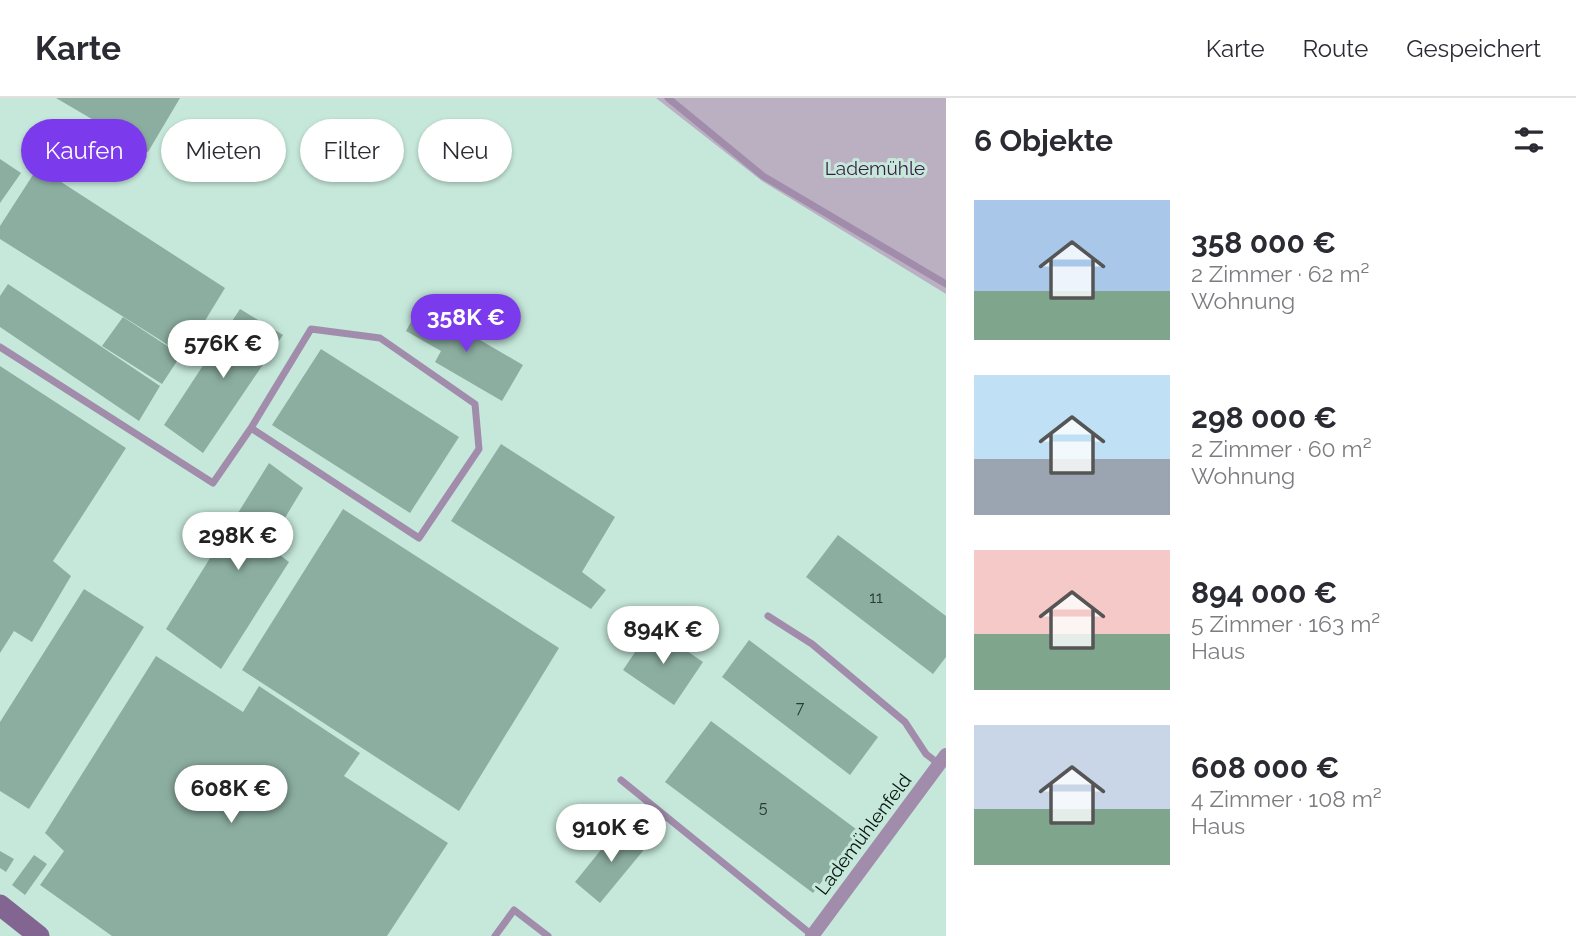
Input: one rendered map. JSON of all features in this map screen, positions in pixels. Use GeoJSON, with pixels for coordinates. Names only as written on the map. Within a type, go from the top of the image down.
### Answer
{"type":"FeatureCollection","features":[{"type":"Feature","properties":{"kind":"main road"},"geometry":{"type":"LineString","coordinates":[[0,905],[39,936]]}},
{"type":"Feature","properties":{"kind":"street","name":"Lademühlenfeld"},"geometry":{"type":"LineString","coordinates":[[812,936],[943,760]]}},
{"type":"Feature","properties":{"kind":"lane"},"geometry":{"type":"LineString","coordinates":[[668,98],[763,176],[946,284]]}},
{"type":"Feature","properties":{"kind":"lane"},"geometry":{"type":"LineString","coordinates":[[0,347],[213,483],[251,428],[311,329],[380,338],[475,404],[479,449],[419,538],[251,428]]}},
{"type":"Feature","properties":{"kind":"lane"},"geometry":{"type":"LineString","coordinates":[[768,616],[812,644],[905,722],[926,754],[943,760]]}},
{"type":"Feature","properties":{"kind":"lane"},"geometry":{"type":"LineString","coordinates":[[621,780],[812,936]]}},
{"type":"Feature","properties":{"kind":"lane"},"geometry":{"type":"LineString","coordinates":[[495,936],[514,910],[548,936]]}},
{"type":"Feature","properties":{"kind":"green space","name":"Lademühle"},"geometry":{"type":"Polygon","coordinates":[[[656,98],[946,98],[946,294],[762,181],[656,98]]]}},
{"type":"Feature","properties":{"kind":"building"},"geometry":{"type":"Polygon","coordinates":[[[56,98],[180,98],[168,119],[161,119],[161,130],[148,152],[147,119],[92,119],[56,98]]]}},
{"type":"Feature","properties":{"kind":"building"},"geometry":{"type":"Polygon","coordinates":[[[0,159],[21,173],[0,203],[0,159]]]}},
{"type":"Feature","properties":{"kind":"building"},"geometry":{"type":"Polygon","coordinates":[[[28,182],[61,182],[225,288],[184,355],[0,239],[0,226],[28,182]]]}},
{"type":"Feature","properties":{"kind":"building"},"geometry":{"type":"Polygon","coordinates":[[[8,284],[160,386],[139,421],[0,327],[0,296],[8,284]]]}},
{"type":"Feature","properties":{"kind":"building"},"geometry":{"type":"Polygon","coordinates":[[[420,305],[523,365],[502,401],[435,362],[441,351],[406,331],[420,305]]]}},
{"type":"Feature","properties":{"kind":"building"},"geometry":{"type":"Polygon","coordinates":[[[240,309],[283,335],[203,453],[164,425],[240,309]]]}},
{"type":"Feature","properties":{"kind":"building"},"geometry":{"type":"Polygon","coordinates":[[[123,317],[181,355],[162,384],[102,346],[123,317]]]}},
{"type":"Feature","properties":{"kind":"building"},"geometry":{"type":"Polygon","coordinates":[[[321,349],[459,437],[410,513],[272,425],[321,349]]]}},
{"type":"Feature","properties":{"kind":"building"},"geometry":{"type":"Polygon","coordinates":[[[0,366],[126,448],[53,561],[71,576],[32,642],[14,631],[0,653],[0,366]]]}},
{"type":"Feature","properties":{"kind":"building"},"geometry":{"type":"Polygon","coordinates":[[[501,444],[615,517],[582,572],[606,590],[591,609],[451,521],[501,444]]]}},
{"type":"Feature","properties":{"kind":"building"},"geometry":{"type":"Polygon","coordinates":[[[269,463],[303,488],[268,546],[289,562],[221,669],[166,629],[269,463]]]}},
{"type":"Feature","properties":{"kind":"building"},"geometry":{"type":"Polygon","coordinates":[[[343,509],[559,648],[459,811],[242,670],[343,509]]]}},
{"type":"Feature","properties":{"kind":"building"},"geometry":{"type":"Polygon","coordinates":[[[838,535],[946,616],[946,657],[933,674],[806,577],[838,535]]]}},
{"type":"Feature","properties":{"kind":"building"},"geometry":{"type":"Polygon","coordinates":[[[84,589],[144,627],[29,809],[0,791],[0,722],[84,589]]]}},
{"type":"Feature","properties":{"kind":"building"},"geometry":{"type":"Polygon","coordinates":[[[652,627],[703,662],[674,705],[623,670],[652,627]]]}},
{"type":"Feature","properties":{"kind":"building"},"geometry":{"type":"Polygon","coordinates":[[[749,640],[878,737],[850,775],[722,677],[749,640]]]}},
{"type":"Feature","properties":{"kind":"building"},"geometry":{"type":"Polygon","coordinates":[[[156,656],[243,712],[259,686],[360,753],[344,776],[448,843],[387,936],[112,936],[40,885],[64,851],[45,833],[156,656]]]}},
{"type":"Feature","properties":{"kind":"building"},"geometry":{"type":"Polygon","coordinates":[[[711,721],[860,832],[813,893],[665,782],[711,721]]]}},
{"type":"Feature","properties":{"kind":"building"},"geometry":{"type":"Polygon","coordinates":[[[621,825],[647,846],[600,903],[575,882],[621,825]]]}},
{"type":"Feature","properties":{"kind":"building"},"geometry":{"type":"Polygon","coordinates":[[[0,851],[14,859],[6,872],[0,868],[0,851]]]}},
{"type":"Feature","properties":{"kind":"building"},"geometry":{"type":"Polygon","coordinates":[[[34,855],[47,864],[25,895],[12,885],[34,855]]]}}]}
